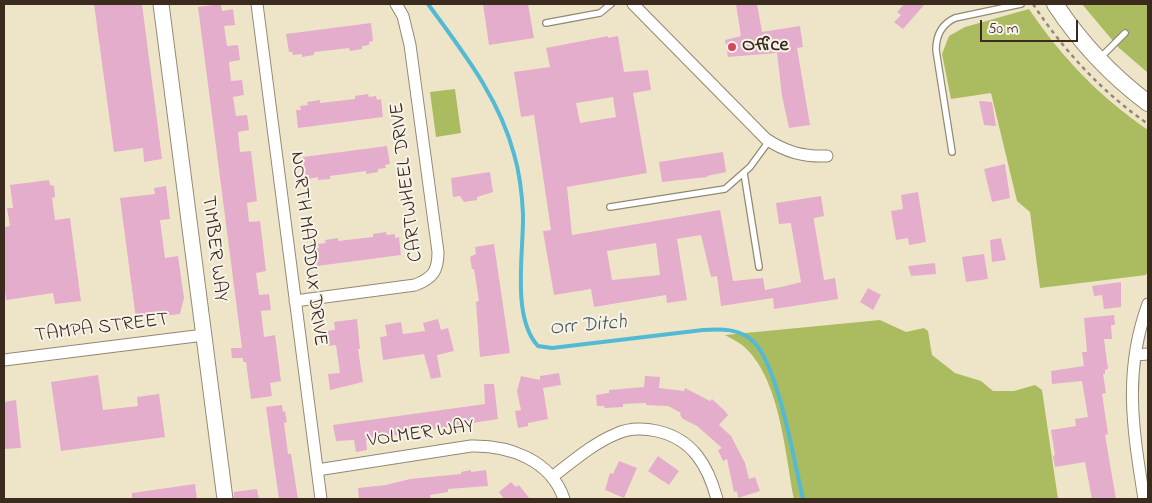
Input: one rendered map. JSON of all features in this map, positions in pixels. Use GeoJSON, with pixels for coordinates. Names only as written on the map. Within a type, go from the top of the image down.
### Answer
{"type":"FeatureCollection","features":[{"type":"Feature","properties":{"kind":"main road"},"geometry":{"type":"LineString","coordinates":[[1056,4],[1073,29],[1099,59],[1148,103]]}},
{"type":"Feature","properties":{"kind":"street","name":"TIMBER WAY"},"geometry":{"type":"LineString","coordinates":[[160,4],[226,499]]}},
{"type":"Feature","properties":{"kind":"street","name":"NORTH MADDUX DRIVE"},"geometry":{"type":"LineString","coordinates":[[256,4],[321,499]]}},
{"type":"Feature","properties":{"kind":"street","name":"CARTWHEEL DRIVE"},"geometry":{"type":"LineString","coordinates":[[295,301],[415,285],[433,276],[437,269],[438,252],[410,45],[403,16],[396,4]]}},
{"type":"Feature","properties":{"kind":"street"},"geometry":{"type":"LineString","coordinates":[[633,4],[769,141],[793,154],[827,156]]}},
{"type":"Feature","properties":{"kind":"street"},"geometry":{"type":"LineString","coordinates":[[1144,499],[1131,412],[1131,389],[1135,355],[1148,304]]}},
{"type":"Feature","properties":{"kind":"street","name":"TAMPA STREET"},"geometry":{"type":"LineString","coordinates":[[4,360],[204,335]]}},
{"type":"Feature","properties":{"kind":"street"},"geometry":{"type":"LineString","coordinates":[[1135,355],[1148,354]]}},
{"type":"Feature","properties":{"kind":"street"},"geometry":{"type":"LineString","coordinates":[[564,499],[560,488],[552,477],[602,440],[618,433],[647,429],[681,440],[692,448],[711,477],[717,499]]}},
{"type":"Feature","properties":{"kind":"street","name":"VOLMER WAY"},"geometry":{"type":"LineString","coordinates":[[317,470],[470,446],[487,446],[520,454],[536,463],[552,477]]}},
{"type":"Feature","properties":{"kind":"lane"},"geometry":{"type":"LineString","coordinates":[[546,22],[600,13],[611,4]]}},
{"type":"Feature","properties":{"kind":"lane"},"geometry":{"type":"LineString","coordinates":[[952,152],[936,50],[937,36],[946,22],[955,18],[1021,4]]}},
{"type":"Feature","properties":{"kind":"lane"},"geometry":{"type":"LineString","coordinates":[[1099,59],[1125,34]]}},
{"type":"Feature","properties":{"kind":"lane"},"geometry":{"type":"LineString","coordinates":[[610,207],[725,189],[750,168],[769,141]]}},
{"type":"Feature","properties":{"kind":"lane"},"geometry":{"type":"LineString","coordinates":[[744,173],[758,267]]}},
{"type":"Feature","properties":{"kind":"green space"},"geometry":{"type":"Polygon","coordinates":[[[1082,4],[1148,4],[1148,73],[1118,47],[1082,4]]]}},
{"type":"Feature","properties":{"kind":"green space"},"geometry":{"type":"Polygon","coordinates":[[[1029,9],[1068,60],[1114,104],[1148,130],[1148,270],[1146,275],[1040,288],[1030,212],[1017,201],[991,93],[951,99],[942,54],[949,36],[965,27],[1029,9]]]}},
{"type":"Feature","properties":{"kind":"green space"},"geometry":{"type":"Polygon","coordinates":[[[455,89],[461,133],[436,137],[430,92],[455,89]]]}},
{"type":"Feature","properties":{"kind":"green space"},"geometry":{"type":"Polygon","coordinates":[[[880,320],[906,332],[924,328],[928,331],[932,355],[955,373],[981,381],[993,391],[1014,391],[1035,385],[1042,390],[1058,499],[794,499],[784,438],[773,395],[755,359],[742,345],[725,335],[880,320]]]}},
{"type":"Feature","properties":{"kind":"building"},"geometry":{"type":"Polygon","coordinates":[[[94,4],[142,4],[162,159],[144,162],[143,148],[114,152],[94,4]]]}},
{"type":"Feature","properties":{"kind":"building"},"geometry":{"type":"Polygon","coordinates":[[[221,4],[222,11],[233,9],[235,25],[224,26],[227,46],[238,45],[240,60],[229,62],[231,81],[242,80],[244,95],[233,97],[236,116],[247,115],[249,130],[238,132],[240,152],[251,151],[257,201],[247,203],[249,222],[260,221],[266,271],[256,273],[259,295],[269,294],[271,310],[261,311],[264,337],[275,335],[281,381],[270,383],[272,396],[251,399],[246,362],[243,362],[243,358],[232,358],[231,348],[242,348],[198,7],[221,4]]]}},
{"type":"Feature","properties":{"kind":"building"},"geometry":{"type":"Polygon","coordinates":[[[483,4],[528,4],[534,38],[489,45],[483,4]]]}},
{"type":"Feature","properties":{"kind":"building"},"geometry":{"type":"Polygon","coordinates":[[[736,4],[757,4],[762,32],[800,26],[803,47],[797,48],[810,125],[789,128],[782,96],[777,53],[728,57],[725,40],[741,36],[736,4]]]}},
{"type":"Feature","properties":{"kind":"building"},"geometry":{"type":"Polygon","coordinates":[[[904,4],[925,4],[903,29],[894,22],[901,15],[897,12],[904,4]]]}},
{"type":"Feature","properties":{"kind":"building"},"geometry":{"type":"Polygon","coordinates":[[[371,23],[373,41],[369,42],[369,45],[362,46],[362,49],[350,51],[349,48],[314,52],[314,55],[302,57],[302,54],[293,55],[292,52],[289,52],[286,34],[371,23]]]}},
{"type":"Feature","properties":{"kind":"building"},"geometry":{"type":"Polygon","coordinates":[[[608,36],[608,38],[618,36],[624,72],[648,70],[651,90],[633,93],[647,173],[567,187],[572,235],[720,210],[733,281],[763,278],[765,290],[801,282],[791,224],[779,224],[776,203],[821,196],[824,216],[814,218],[814,221],[824,280],[835,278],[838,299],[774,309],[773,298],[721,306],[717,276],[711,277],[701,235],[677,239],[687,300],[667,303],[666,295],[594,307],[591,289],[554,295],[543,231],[551,230],[534,115],[521,117],[514,72],[550,67],[546,48],[608,36]],[[613,97],[576,103],[580,123],[616,117],[613,97]],[[656,243],[607,251],[612,280],[660,275],[656,243]]]}},
{"type":"Feature","properties":{"kind":"building"},"geometry":{"type":"Polygon","coordinates":[[[368,94],[369,97],[376,96],[377,100],[381,99],[383,117],[298,128],[296,110],[301,110],[300,106],[308,105],[307,102],[320,100],[320,103],[355,99],[355,96],[368,94]]]}},
{"type":"Feature","properties":{"kind":"building"},"geometry":{"type":"Polygon","coordinates":[[[979,101],[992,102],[996,126],[984,125],[979,101]]]}},
{"type":"Feature","properties":{"kind":"building"},"geometry":{"type":"Polygon","coordinates":[[[387,146],[390,164],[385,165],[386,168],[378,169],[378,172],[366,174],[366,171],[330,176],[330,179],[318,180],[318,177],[309,179],[309,175],[305,175],[303,157],[387,146]]]}},
{"type":"Feature","properties":{"kind":"building"},"geometry":{"type":"Polygon","coordinates":[[[723,152],[726,172],[707,177],[662,182],[659,162],[723,152]]]}},
{"type":"Feature","properties":{"kind":"building"},"geometry":{"type":"Polygon","coordinates":[[[1005,164],[1010,198],[992,202],[984,169],[1005,164]]]}},
{"type":"Feature","properties":{"kind":"building"},"geometry":{"type":"Polygon","coordinates":[[[490,172],[493,192],[477,197],[477,200],[464,202],[460,196],[453,197],[451,178],[490,172]]]}},
{"type":"Feature","properties":{"kind":"building"},"geometry":{"type":"Polygon","coordinates":[[[49,180],[50,185],[54,186],[55,197],[52,198],[55,220],[70,218],[81,301],[55,304],[53,293],[6,300],[4,227],[10,226],[7,208],[13,208],[10,185],[49,180]]]}},
{"type":"Feature","properties":{"kind":"building"},"geometry":{"type":"Polygon","coordinates":[[[166,186],[170,219],[160,220],[165,258],[178,256],[184,298],[180,314],[136,319],[120,198],[155,194],[154,188],[166,186]]]}},
{"type":"Feature","properties":{"kind":"building"},"geometry":{"type":"Polygon","coordinates":[[[918,192],[926,242],[909,245],[908,238],[896,240],[891,211],[903,209],[901,195],[918,192]]]}},
{"type":"Feature","properties":{"kind":"building"},"geometry":{"type":"Polygon","coordinates":[[[386,232],[387,235],[395,234],[395,238],[399,237],[401,255],[317,266],[314,248],[319,248],[318,244],[326,243],[325,240],[338,238],[338,241],[373,237],[373,234],[386,232]]]}},
{"type":"Feature","properties":{"kind":"building"},"geometry":{"type":"Polygon","coordinates":[[[1001,238],[1006,260],[992,262],[990,240],[1001,238]]]}},
{"type":"Feature","properties":{"kind":"building"},"geometry":{"type":"Polygon","coordinates":[[[494,244],[510,353],[480,357],[476,302],[479,301],[474,269],[472,269],[470,257],[476,254],[475,247],[494,244]]]}},
{"type":"Feature","properties":{"kind":"building"},"geometry":{"type":"Polygon","coordinates":[[[984,254],[988,279],[966,282],[962,257],[984,254]]]}},
{"type":"Feature","properties":{"kind":"building"},"geometry":{"type":"Polygon","coordinates":[[[935,263],[936,274],[911,276],[908,266],[935,263]]]}},
{"type":"Feature","properties":{"kind":"building"},"geometry":{"type":"Polygon","coordinates":[[[1121,282],[1121,307],[1104,309],[1102,295],[1094,296],[1092,286],[1121,282]]]}},
{"type":"Feature","properties":{"kind":"building"},"geometry":{"type":"Polygon","coordinates":[[[868,288],[881,295],[873,310],[860,302],[868,288]]]}},
{"type":"Feature","properties":{"kind":"building"},"geometry":{"type":"Polygon","coordinates":[[[1114,315],[1115,325],[1111,325],[1112,339],[1104,339],[1108,369],[1103,374],[1106,393],[1102,394],[1108,434],[1105,435],[1116,499],[1092,499],[1085,462],[1055,467],[1053,456],[1055,455],[1051,430],[1076,426],[1075,419],[1088,417],[1082,381],[1052,384],[1051,371],[1084,366],[1082,352],[1087,352],[1084,318],[1114,315]]]}},
{"type":"Feature","properties":{"kind":"building"},"geometry":{"type":"Polygon","coordinates":[[[357,319],[360,349],[358,349],[363,382],[330,390],[328,374],[340,373],[336,345],[326,346],[324,331],[335,330],[334,322],[357,319]]]}},
{"type":"Feature","properties":{"kind":"building"},"geometry":{"type":"Polygon","coordinates":[[[438,319],[441,330],[448,328],[454,351],[437,355],[441,377],[431,379],[424,354],[383,360],[380,337],[387,336],[385,325],[401,322],[403,334],[425,331],[423,323],[438,319]]]}},
{"type":"Feature","properties":{"kind":"building"},"geometry":{"type":"Polygon","coordinates":[[[559,373],[561,385],[543,388],[548,419],[528,423],[528,426],[518,428],[515,411],[521,410],[517,391],[521,376],[540,380],[540,376],[559,373]]]}},
{"type":"Feature","properties":{"kind":"building"},"geometry":{"type":"Polygon","coordinates":[[[98,375],[103,410],[138,406],[137,397],[159,394],[165,437],[61,451],[51,382],[98,375]]]}},
{"type":"Feature","properties":{"kind":"building"},"geometry":{"type":"Polygon","coordinates":[[[645,376],[660,377],[659,388],[684,391],[685,388],[710,401],[712,399],[724,410],[728,415],[719,425],[731,436],[745,463],[749,479],[755,477],[760,491],[738,498],[737,491],[734,492],[727,459],[723,461],[718,450],[722,448],[697,426],[683,419],[680,415],[681,413],[668,406],[646,405],[646,403],[623,404],[623,407],[605,408],[604,406],[597,406],[596,395],[609,393],[609,390],[644,387],[645,376]]]}},
{"type":"Feature","properties":{"kind":"building"},"geometry":{"type":"Polygon","coordinates":[[[484,384],[494,384],[498,419],[366,440],[367,450],[356,452],[354,440],[336,441],[333,425],[485,404],[484,384]]]}},
{"type":"Feature","properties":{"kind":"building"},"geometry":{"type":"Polygon","coordinates":[[[16,400],[21,448],[4,449],[4,402],[16,400]]]}},
{"type":"Feature","properties":{"kind":"building"},"geometry":{"type":"Polygon","coordinates":[[[282,405],[287,422],[284,423],[288,454],[291,454],[298,499],[279,499],[266,407],[282,405]]]}},
{"type":"Feature","properties":{"kind":"building"},"geometry":{"type":"Polygon","coordinates":[[[658,456],[679,471],[669,485],[648,471],[658,456]]]}},
{"type":"Feature","properties":{"kind":"building"},"geometry":{"type":"Polygon","coordinates":[[[619,461],[637,468],[624,498],[605,490],[610,473],[613,474],[619,461]]]}},
{"type":"Feature","properties":{"kind":"building"},"geometry":{"type":"Polygon","coordinates":[[[471,470],[471,472],[486,470],[488,486],[448,489],[448,492],[430,495],[431,499],[359,499],[358,488],[386,485],[410,479],[461,474],[461,472],[471,470]]]}},
{"type":"Feature","properties":{"kind":"building"},"geometry":{"type":"Polygon","coordinates":[[[511,482],[516,487],[519,485],[530,499],[504,499],[499,492],[511,482]]]}},
{"type":"Feature","properties":{"kind":"building"},"geometry":{"type":"Polygon","coordinates":[[[195,484],[197,499],[132,499],[132,493],[195,484]]]}},
{"type":"Feature","properties":{"kind":"building"},"geometry":{"type":"Polygon","coordinates":[[[257,489],[259,499],[234,499],[234,492],[257,489]]]}},
{"type":"Feature","properties":{"kind":"waterway","name":"Orr Ditch"},"geometry":{"type":"LineString","coordinates":[[428,4],[454,39],[489,94],[499,113],[514,154],[518,169],[523,214],[521,283],[524,318],[530,334],[538,346],[552,348],[703,330],[730,330],[749,337],[763,355],[771,373],[784,416],[803,499]]}},
{"type":"Feature","properties":{"kind":"place","name":"Office"},"geometry":{"type":"Point","coordinates":[732,47]}}]}
